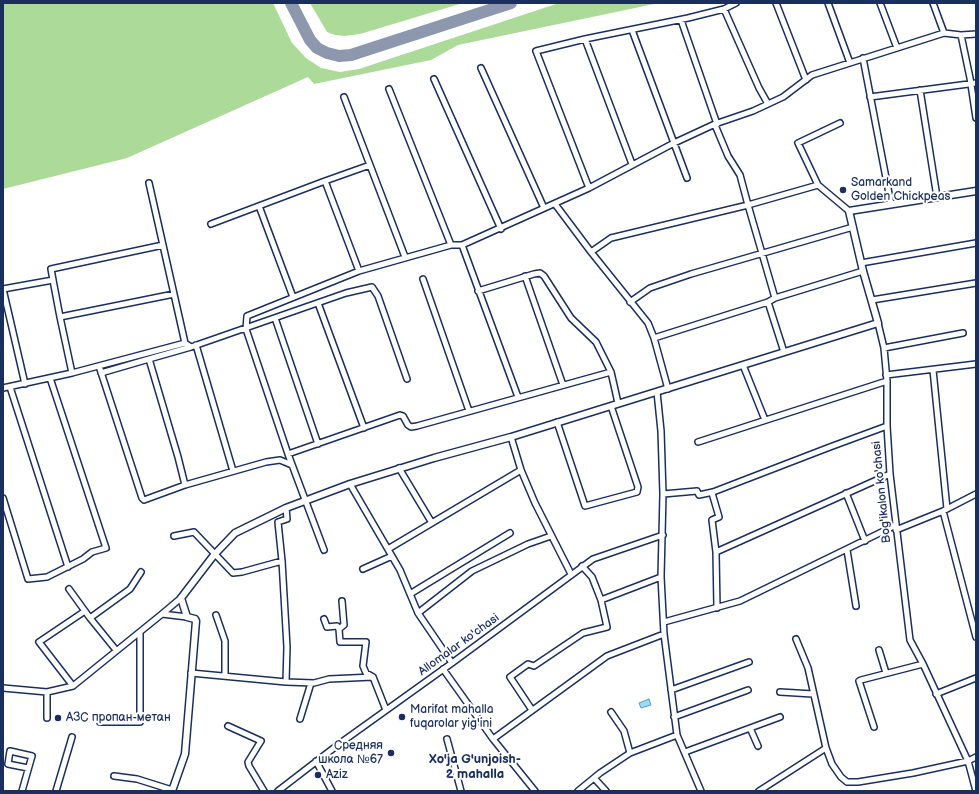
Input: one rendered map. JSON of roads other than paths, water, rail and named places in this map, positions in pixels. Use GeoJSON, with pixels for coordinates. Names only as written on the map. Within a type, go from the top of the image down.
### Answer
{"type":"FeatureCollection","features":[{"type":"Feature","properties":{"kind":"street"},"geometry":{"type":"LineString","coordinates":[[589,188],[536,51],[585,39],[681,20],[724,8],[736,3]]}},
{"type":"Feature","properties":{"kind":"street"},"geometry":{"type":"LineString","coordinates":[[776,3],[806,80]]}},
{"type":"Feature","properties":{"kind":"street"},"geometry":{"type":"LineString","coordinates":[[828,3],[850,63]]}},
{"type":"Feature","properties":{"kind":"street"},"geometry":{"type":"LineString","coordinates":[[880,3],[897,48]]}},
{"type":"Feature","properties":{"kind":"street"},"geometry":{"type":"LineString","coordinates":[[933,3],[944,33]]}},
{"type":"Feature","properties":{"kind":"street"},"geometry":{"type":"LineString","coordinates":[[724,8],[759,88],[768,104]]}},
{"type":"Feature","properties":{"kind":"street"},"geometry":{"type":"LineString","coordinates":[[681,20],[717,124],[715,125],[728,156],[740,175],[775,298]]}},
{"type":"Feature","properties":{"kind":"street"},"geometry":{"type":"LineString","coordinates":[[632,30],[687,178]]}},
{"type":"Feature","properties":{"kind":"street"},"geometry":{"type":"LineString","coordinates":[[324,550],[288,454],[246,329],[247,316],[359,271],[450,245],[462,246],[589,188],[674,143],[717,124],[753,111],[783,97],[812,75],[944,33],[961,35],[976,34]]}},
{"type":"Feature","properties":{"kind":"street"},"geometry":{"type":"LineString","coordinates":[[961,35],[970,78],[973,84],[976,118]]}},
{"type":"Feature","properties":{"kind":"street"},"geometry":{"type":"LineString","coordinates":[[585,39],[632,164]]}},
{"type":"Feature","properties":{"kind":"street"},"geometry":{"type":"LineString","coordinates":[[863,58],[891,204]]}},
{"type":"Feature","properties":{"kind":"street"},"geometry":{"type":"LineString","coordinates":[[480,68],[544,208]]}},
{"type":"Feature","properties":{"kind":"street"},"geometry":{"type":"LineString","coordinates":[[434,79],[501,229]]}},
{"type":"Feature","properties":{"kind":"street"},"geometry":{"type":"LineString","coordinates":[[870,97],[973,84]]}},
{"type":"Feature","properties":{"kind":"street"},"geometry":{"type":"LineString","coordinates":[[389,89],[450,245]]}},
{"type":"Feature","properties":{"kind":"street"},"geometry":{"type":"LineString","coordinates":[[920,90],[937,197]]}},
{"type":"Feature","properties":{"kind":"street"},"geometry":{"type":"LineString","coordinates":[[344,98],[405,257]]}},
{"type":"Feature","properties":{"kind":"street"},"geometry":{"type":"LineString","coordinates":[[840,123],[798,143],[818,185],[849,211],[976,191]]}},
{"type":"Feature","properties":{"kind":"street"},"geometry":{"type":"LineString","coordinates":[[212,224],[370,165]]}},
{"type":"Feature","properties":{"kind":"street"},"geometry":{"type":"LineString","coordinates":[[325,182],[359,271]]}},
{"type":"Feature","properties":{"kind":"street"},"geometry":{"type":"LineString","coordinates":[[149,183],[185,343]]}},
{"type":"Feature","properties":{"kind":"street"},"geometry":{"type":"LineString","coordinates":[[591,252],[611,238],[748,205],[818,185]]}},
{"type":"Feature","properties":{"kind":"street"},"geometry":{"type":"LineString","coordinates":[[554,204],[648,323],[654,338],[668,389]]}},
{"type":"Feature","properties":{"kind":"street"},"geometry":{"type":"LineString","coordinates":[[259,206],[293,297]]}},
{"type":"Feature","properties":{"kind":"street","name":"Bog'ikalon ko'chasi"},"geometry":{"type":"LineString","coordinates":[[849,211],[861,263],[884,348],[887,381],[887,426],[890,474],[910,640],[923,664],[968,761],[976,791]]}},
{"type":"Feature","properties":{"kind":"street"},"geometry":{"type":"LineString","coordinates":[[630,302],[650,288],[691,274],[853,227]]}},
{"type":"Feature","properties":{"kind":"street"},"geometry":{"type":"LineString","coordinates":[[861,263],[976,243]]}},
{"type":"Feature","properties":{"kind":"street"},"geometry":{"type":"LineString","coordinates":[[72,373],[51,269],[163,245]]}},
{"type":"Feature","properties":{"kind":"street"},"geometry":{"type":"LineString","coordinates":[[462,246],[518,397]]}},
{"type":"Feature","properties":{"kind":"street"},"geometry":{"type":"LineString","coordinates":[[654,338],[768,302],[775,298],[864,272]]}},
{"type":"Feature","properties":{"kind":"street"},"geometry":{"type":"LineString","coordinates":[[478,291],[525,276],[540,273],[544,276],[571,318],[596,342],[611,372],[618,403]]}},
{"type":"Feature","properties":{"kind":"street"},"geometry":{"type":"LineString","coordinates":[[525,276],[563,385]]}},
{"type":"Feature","properties":{"kind":"street"},"geometry":{"type":"LineString","coordinates":[[423,279],[469,411]]}},
{"type":"Feature","properties":{"kind":"street"},"geometry":{"type":"LineString","coordinates":[[25,384],[3,289],[53,280]]}},
{"type":"Feature","properties":{"kind":"street"},"geometry":{"type":"LineString","coordinates":[[872,300],[976,282]]}},
{"type":"Feature","properties":{"kind":"street"},"geometry":{"type":"LineString","coordinates":[[101,373],[246,329],[346,293],[372,287],[378,296],[407,379]]}},
{"type":"Feature","properties":{"kind":"street"},"geometry":{"type":"LineString","coordinates":[[60,317],[174,294]]}},
{"type":"Feature","properties":{"kind":"street"},"geometry":{"type":"LineString","coordinates":[[768,302],[784,352]]}},
{"type":"Feature","properties":{"kind":"street"},"geometry":{"type":"LineString","coordinates":[[318,303],[364,428]]}},
{"type":"Feature","properties":{"kind":"street"},"geometry":{"type":"LineString","coordinates":[[275,318],[318,444]]}},
{"type":"Feature","properties":{"kind":"street"},"geometry":{"type":"LineString","coordinates":[[3,688],[47,692],[73,686],[116,650],[140,633],[181,598],[214,554],[235,533],[305,500],[399,468],[511,437],[878,324]]}},
{"type":"Feature","properties":{"kind":"street"},"geometry":{"type":"LineString","coordinates":[[884,348],[963,333]]}},
{"type":"Feature","properties":{"kind":"street"},"geometry":{"type":"LineString","coordinates":[[3,388],[72,373],[185,343],[193,346]]}},
{"type":"Feature","properties":{"kind":"street"},"geometry":{"type":"LineString","coordinates":[[193,346],[233,471]]}},
{"type":"Feature","properties":{"kind":"street"},"geometry":{"type":"LineString","coordinates":[[149,359],[178,456],[185,485]]}},
{"type":"Feature","properties":{"kind":"street"},"geometry":{"type":"LineString","coordinates":[[886,375],[976,364]]}},
{"type":"Feature","properties":{"kind":"street"},"geometry":{"type":"LineString","coordinates":[[743,365],[765,420]]}},
{"type":"Feature","properties":{"kind":"street"},"geometry":{"type":"LineString","coordinates":[[99,366],[142,498],[144,500],[185,485],[266,462],[280,460],[292,465]]}},
{"type":"Feature","properties":{"kind":"street"},"geometry":{"type":"LineString","coordinates":[[932,370],[945,510],[975,627],[976,637]]}},
{"type":"Feature","properties":{"kind":"street"},"geometry":{"type":"LineString","coordinates":[[288,454],[400,416],[403,416],[408,425],[411,427],[611,372]]}},
{"type":"Feature","properties":{"kind":"street"},"geometry":{"type":"LineString","coordinates":[[3,498],[28,579],[48,577],[83,559],[92,552],[106,548],[50,378]]}},
{"type":"Feature","properties":{"kind":"street"},"geometry":{"type":"LineString","coordinates":[[698,442],[887,381]]}},
{"type":"Feature","properties":{"kind":"street"},"geometry":{"type":"LineString","coordinates":[[10,387],[68,567]]}},
{"type":"Feature","properties":{"kind":"street"},"geometry":{"type":"LineString","coordinates":[[657,392],[661,431],[663,494],[662,577],[664,634],[677,735],[701,791]]}},
{"type":"Feature","properties":{"kind":"street"},"geometry":{"type":"LineString","coordinates":[[557,422],[585,506],[637,492],[638,487],[611,406]]}},
{"type":"Feature","properties":{"kind":"street"},"geometry":{"type":"LineString","coordinates":[[663,494],[697,491],[699,495],[712,493],[830,446],[887,426]]}},
{"type":"Feature","properties":{"kind":"street"},"geometry":{"type":"LineString","coordinates":[[511,437],[521,470],[535,503],[571,574]]}},
{"type":"Feature","properties":{"kind":"street"},"geometry":{"type":"LineString","coordinates":[[399,468],[432,523]]}},
{"type":"Feature","properties":{"kind":"street"},"geometry":{"type":"LineString","coordinates":[[388,549],[521,470]]}},
{"type":"Feature","properties":{"kind":"street"},"geometry":{"type":"LineString","coordinates":[[716,552],[890,474]]}},
{"type":"Feature","properties":{"kind":"street"},"geometry":{"type":"LineString","coordinates":[[350,484],[400,570],[418,613],[452,663]]}},
{"type":"Feature","properties":{"kind":"street"},"geometry":{"type":"LineString","coordinates":[[712,493],[718,517],[712,520],[716,552],[717,608]]}},
{"type":"Feature","properties":{"kind":"street"},"geometry":{"type":"LineString","coordinates":[[846,494],[865,541]]}},
{"type":"Feature","properties":{"kind":"street"},"geometry":{"type":"LineString","coordinates":[[664,622],[740,602],[896,527],[945,510],[975,495],[976,502]]}},
{"type":"Feature","properties":{"kind":"street"},"geometry":{"type":"LineString","coordinates":[[286,508],[287,519],[278,522],[282,561],[286,682]]}},
{"type":"Feature","properties":{"kind":"street"},"geometry":{"type":"LineString","coordinates":[[174,536],[194,532],[233,573],[282,561]]}},
{"type":"Feature","properties":{"kind":"street"},"geometry":{"type":"LineString","coordinates":[[410,594],[510,533]]}},
{"type":"Feature","properties":{"kind":"street","name":"Allomalar ko'chasi"},"geometry":{"type":"LineString","coordinates":[[278,791],[316,761],[452,663],[592,559],[663,535]]}},
{"type":"Feature","properties":{"kind":"street"},"geometry":{"type":"LineString","coordinates":[[418,613],[472,571],[528,544],[551,536]]}},
{"type":"Feature","properties":{"kind":"street"},"geometry":{"type":"LineString","coordinates":[[847,550],[856,606]]}},
{"type":"Feature","properties":{"kind":"street"},"geometry":{"type":"LineString","coordinates":[[363,569],[392,556]]}},
{"type":"Feature","properties":{"kind":"street"},"geometry":{"type":"LineString","coordinates":[[532,710],[510,676],[528,664],[534,666],[583,633],[607,626],[601,600],[592,577],[582,566]]}},
{"type":"Feature","properties":{"kind":"street"},"geometry":{"type":"LineString","coordinates":[[90,618],[130,589],[141,572]]}},
{"type":"Feature","properties":{"kind":"street"},"geometry":{"type":"LineString","coordinates":[[601,600],[662,577]]}},
{"type":"Feature","properties":{"kind":"street"},"geometry":{"type":"LineString","coordinates":[[69,589],[116,650]]}},
{"type":"Feature","properties":{"kind":"street"},"geometry":{"type":"LineString","coordinates":[[181,598],[187,617]]}},
{"type":"Feature","properties":{"kind":"street"},"geometry":{"type":"LineString","coordinates":[[339,628],[344,625],[342,601]]}},
{"type":"Feature","properties":{"kind":"street"},"geometry":{"type":"LineString","coordinates":[[73,686],[39,642],[85,611]]}},
{"type":"Feature","properties":{"kind":"street"},"geometry":{"type":"LineString","coordinates":[[114,776],[138,779],[172,790],[184,754],[196,622],[195,619],[187,617],[162,614]]}},
{"type":"Feature","properties":{"kind":"street"},"geometry":{"type":"LineString","coordinates":[[216,616],[225,641],[225,676]]}},
{"type":"Feature","properties":{"kind":"street"},"geometry":{"type":"LineString","coordinates":[[324,619],[326,627],[337,626],[339,628]]}},
{"type":"Feature","properties":{"kind":"street"},"geometry":{"type":"LineString","coordinates":[[339,628],[340,642],[366,642],[363,666],[366,673],[372,677],[386,710]]}},
{"type":"Feature","properties":{"kind":"street"},"geometry":{"type":"LineString","coordinates":[[100,722],[140,722],[140,633]]}},
{"type":"Feature","properties":{"kind":"street"},"geometry":{"type":"LineString","coordinates":[[493,740],[607,656],[664,634]]}},
{"type":"Feature","properties":{"kind":"street"},"geometry":{"type":"LineString","coordinates":[[796,639],[808,668],[826,748],[832,764],[841,777],[847,782],[858,782],[913,773],[968,761],[976,757]]}},
{"type":"Feature","properties":{"kind":"street"},"geometry":{"type":"LineString","coordinates":[[879,650],[886,673]]}},
{"type":"Feature","properties":{"kind":"street"},"geometry":{"type":"LineString","coordinates":[[671,690],[749,662]]}},
{"type":"Feature","properties":{"kind":"street"},"geometry":{"type":"LineString","coordinates":[[874,728],[859,681],[923,664]]}},
{"type":"Feature","properties":{"kind":"street"},"geometry":{"type":"LineString","coordinates":[[443,669],[493,740],[535,791]]}},
{"type":"Feature","properties":{"kind":"street"},"geometry":{"type":"LineString","coordinates":[[191,673],[311,683],[329,679],[372,677]]}},
{"type":"Feature","properties":{"kind":"street"},"geometry":{"type":"LineString","coordinates":[[936,694],[976,678]]}},
{"type":"Feature","properties":{"kind":"street"},"geometry":{"type":"LineString","coordinates":[[300,719],[311,683]]}},
{"type":"Feature","properties":{"kind":"street"},"geometry":{"type":"LineString","coordinates":[[674,717],[748,690]]}},
{"type":"Feature","properties":{"kind":"street"},"geometry":{"type":"LineString","coordinates":[[47,692],[47,718]]}},
{"type":"Feature","properties":{"kind":"street"},"geometry":{"type":"LineString","coordinates":[[780,692],[813,694]]}},
{"type":"Feature","properties":{"kind":"street"},"geometry":{"type":"LineString","coordinates":[[611,712],[624,731],[630,754]]}},
{"type":"Feature","properties":{"kind":"street"},"geometry":{"type":"LineString","coordinates":[[685,752],[780,717]]}},
{"type":"Feature","properties":{"kind":"street"},"geometry":{"type":"LineString","coordinates":[[228,726],[261,741],[248,762],[264,791]]}},
{"type":"Feature","properties":{"kind":"street"},"geometry":{"type":"LineString","coordinates":[[750,728],[758,746]]}},
{"type":"Feature","properties":{"kind":"street"},"geometry":{"type":"LineString","coordinates":[[578,791],[594,778],[630,754],[677,735]]}},
{"type":"Feature","properties":{"kind":"street"},"geometry":{"type":"LineString","coordinates":[[56,791],[72,737]]}},
{"type":"Feature","properties":{"kind":"street"},"geometry":{"type":"LineString","coordinates":[[447,739],[461,791]]}},
{"type":"Feature","properties":{"kind":"street"},"geometry":{"type":"LineString","coordinates":[[759,791],[826,748]]}},
{"type":"Feature","properties":{"kind":"street"},"geometry":{"type":"LineString","coordinates":[[22,791],[32,756],[10,751],[8,764],[28,768]]}},
{"type":"Feature","properties":{"kind":"street"},"geometry":{"type":"LineString","coordinates":[[316,761],[332,791]]}},
{"type":"Feature","properties":{"kind":"street"},"geometry":{"type":"LineString","coordinates":[[594,778],[606,791]]}},
{"type":"Feature","properties":{"kind":"water"},"geometry":{"type":"Polygon","coordinates":[[[649,699],[651,705],[641,708],[639,703],[649,699]]]}},
{"type":"Feature","properties":{"kind":"place","name":"Samarkand Golden Chickpeas"},"geometry":{"type":"Point","coordinates":[843,190]}},
{"type":"Feature","properties":{"kind":"place","name":"Marifat mahalla fuqarolar yig'ini"},"geometry":{"type":"Point","coordinates":[402,717]}},
{"type":"Feature","properties":{"kind":"place","name":"АЗС пропан-метан"},"geometry":{"type":"Point","coordinates":[58,718]}},
{"type":"Feature","properties":{"kind":"place","name":"Средняя школа №67"},"geometry":{"type":"Point","coordinates":[391,753]}},
{"type":"Feature","properties":{"kind":"place","name":"Aziz"},"geometry":{"type":"Point","coordinates":[318,775]}},
{"type":"Feature","properties":{"kind":"district","name":"Xo'ja G'unjoish- 2 mahalla"},"geometry":{"type":"Point","coordinates":[475,768]}}]}
